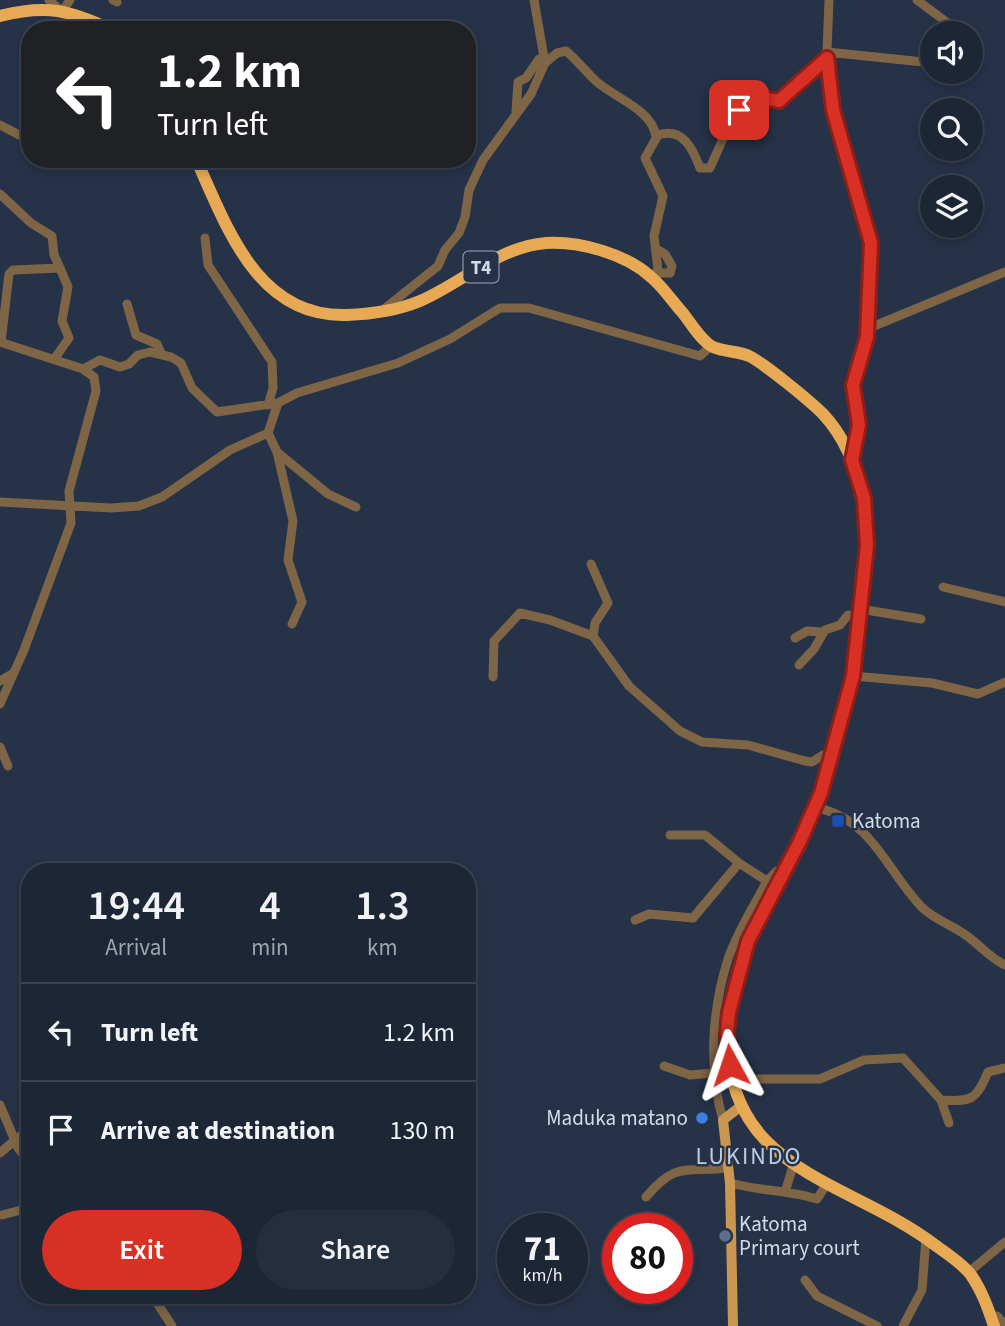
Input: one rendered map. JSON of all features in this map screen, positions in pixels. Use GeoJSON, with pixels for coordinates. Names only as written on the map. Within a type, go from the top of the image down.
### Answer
{"type":"FeatureCollection","features":[{"type":"Feature","properties":{"kind":"highway"},"geometry":{"type":"LineString","coordinates":[[0,16],[60,5],[93,21]]}},
{"type":"Feature","properties":{"kind":"highway","name":"T4"},"geometry":{"type":"LineString","coordinates":[[200,168],[237,248],[273,291],[305,309],[336,315],[378,314],[421,301],[512,251],[546,243],[580,246],[610,254],[654,276],[711,346]]}},
{"type":"Feature","properties":{"kind":"highway"},"geometry":{"type":"LineString","coordinates":[[711,346],[750,356],[824,415],[852,460],[864,498],[867,545],[853,676],[831,756],[815,807],[748,941],[733,990],[727,1034],[741,1106],[769,1144],[793,1166],[926,1238],[969,1272],[992,1321]]}},
{"type":"Feature","properties":{"kind":"main road"},"geometry":{"type":"LineString","coordinates":[[733,1326],[730,1183],[723,1120],[741,1106]]}},
{"type":"Feature","properties":{"kind":"street"},"geometry":{"type":"LineString","coordinates":[[534,0],[545,63]]}},
{"type":"Feature","properties":{"kind":"street"},"geometry":{"type":"LineString","coordinates":[[830,0],[827,55],[833,110],[871,243],[867,329],[853,385],[859,425],[852,460]]}},
{"type":"Feature","properties":{"kind":"street"},"geometry":{"type":"LineString","coordinates":[[917,0],[945,21]]}},
{"type":"Feature","properties":{"kind":"street"},"geometry":{"type":"LineString","coordinates":[[378,314],[384,306],[430,275],[438,266],[444,250],[459,233],[465,217],[468,190],[483,160],[516,111],[531,94],[545,63],[557,53],[566,51],[601,86],[645,117],[655,128],[656,137]]}},
{"type":"Feature","properties":{"kind":"street"},"geometry":{"type":"LineString","coordinates":[[654,276],[659,265],[655,248],[655,221],[663,194],[645,158],[656,137],[663,133],[676,135],[694,148],[699,166],[705,170],[713,165],[736,111],[746,109],[762,98],[773,102],[782,100],[827,55],[920,62]]}},
{"type":"Feature","properties":{"kind":"street"},"geometry":{"type":"LineString","coordinates":[[516,111],[517,82],[526,78],[539,59],[545,63]]}},
{"type":"Feature","properties":{"kind":"street"},"geometry":{"type":"LineString","coordinates":[[0,125],[21,135]]}},
{"type":"Feature","properties":{"kind":"street"},"geometry":{"type":"LineString","coordinates":[[0,194],[32,223],[52,236],[54,255],[67,278],[68,303],[62,321],[69,338],[55,358]]}},
{"type":"Feature","properties":{"kind":"street"},"geometry":{"type":"LineString","coordinates":[[205,238],[208,265],[273,365],[273,404],[268,433],[277,452],[293,522],[288,560],[302,602],[292,624]]}},
{"type":"Feature","properties":{"kind":"street"},"geometry":{"type":"LineString","coordinates":[[0,704],[71,523],[69,491],[96,391],[94,377],[83,369],[0,342],[9,274],[13,270],[60,268]]}},
{"type":"Feature","properties":{"kind":"street"},"geometry":{"type":"LineString","coordinates":[[867,329],[1005,272]]}},
{"type":"Feature","properties":{"kind":"street"},"geometry":{"type":"LineString","coordinates":[[127,304],[136,335],[157,344],[161,353]]}},
{"type":"Feature","properties":{"kind":"street"},"geometry":{"type":"LineString","coordinates":[[83,369],[100,360],[120,367],[129,364],[138,355],[161,353],[181,363],[192,388],[217,412],[273,404],[297,393],[398,363],[450,339],[500,308],[529,308],[700,356],[711,346]]}},
{"type":"Feature","properties":{"kind":"street"},"geometry":{"type":"LineString","coordinates":[[0,502],[68,507],[139,506],[162,497],[230,450],[268,433]]}},
{"type":"Feature","properties":{"kind":"street"},"geometry":{"type":"LineString","coordinates":[[277,452],[328,494],[356,507]]}},
{"type":"Feature","properties":{"kind":"street"},"geometry":{"type":"LineString","coordinates":[[591,564],[608,603],[595,623],[593,636]]}},
{"type":"Feature","properties":{"kind":"street"},"geometry":{"type":"LineString","coordinates":[[943,587],[1005,602]]}},
{"type":"Feature","properties":{"kind":"street"},"geometry":{"type":"LineString","coordinates":[[493,677],[494,641],[520,613],[551,620],[593,636],[632,690],[690,736],[728,746],[748,745],[774,750],[812,762],[823,755],[831,756]]}},
{"type":"Feature","properties":{"kind":"street"},"geometry":{"type":"LineString","coordinates":[[795,638],[807,631],[822,632],[840,625],[848,615],[860,613],[921,620]]}},
{"type":"Feature","properties":{"kind":"street"},"geometry":{"type":"LineString","coordinates":[[799,665],[814,649],[822,632]]}},
{"type":"Feature","properties":{"kind":"street"},"geometry":{"type":"LineString","coordinates":[[0,681],[14,673]]}},
{"type":"Feature","properties":{"kind":"street"},"geometry":{"type":"LineString","coordinates":[[853,676],[932,683],[978,694],[1005,682]]}},
{"type":"Feature","properties":{"kind":"street"},"geometry":{"type":"LineString","coordinates":[[0,747],[8,766]]}},
{"type":"Feature","properties":{"kind":"street"},"geometry":{"type":"LineString","coordinates":[[815,807],[853,821],[883,853],[919,905],[968,936],[987,956],[1005,965]]}},
{"type":"Feature","properties":{"kind":"street"},"geometry":{"type":"LineString","coordinates":[[670,835],[705,835],[739,863],[767,881]]}},
{"type":"Feature","properties":{"kind":"street"},"geometry":{"type":"LineString","coordinates":[[635,920],[649,914],[693,918],[739,863]]}},
{"type":"Feature","properties":{"kind":"street"},"geometry":{"type":"LineString","coordinates":[[723,1120],[717,1099],[715,1073],[716,1014],[728,958],[767,881],[777,871],[786,868]]}},
{"type":"Feature","properties":{"kind":"street"},"geometry":{"type":"LineString","coordinates":[[734,1079],[821,1079],[864,1060],[903,1058],[941,1100],[949,1123]]}},
{"type":"Feature","properties":{"kind":"street"},"geometry":{"type":"LineString","coordinates":[[664,1066],[690,1075],[715,1073]]}},
{"type":"Feature","properties":{"kind":"street"},"geometry":{"type":"LineString","coordinates":[[941,1100],[964,1101],[978,1094],[989,1072],[1005,1068]]}},
{"type":"Feature","properties":{"kind":"street"},"geometry":{"type":"LineString","coordinates":[[0,1105],[21,1149]]}},
{"type":"Feature","properties":{"kind":"street"},"geometry":{"type":"LineString","coordinates":[[0,1153],[21,1136]]}},
{"type":"Feature","properties":{"kind":"street"},"geometry":{"type":"LineString","coordinates":[[786,1189],[793,1166]]}},
{"type":"Feature","properties":{"kind":"street"},"geometry":{"type":"LineString","coordinates":[[646,1197],[659,1181],[683,1167],[728,1168]]}},
{"type":"Feature","properties":{"kind":"street"},"geometry":{"type":"LineString","coordinates":[[730,1183],[766,1190],[786,1189],[817,1199],[826,1185]]}},
{"type":"Feature","properties":{"kind":"street"},"geometry":{"type":"LineString","coordinates":[[2,1215],[21,1210]]}},
{"type":"Feature","properties":{"kind":"street"},"geometry":{"type":"LineString","coordinates":[[903,1326],[922,1290],[926,1238]]}},
{"type":"Feature","properties":{"kind":"street"},"geometry":{"type":"LineString","coordinates":[[969,1272],[1005,1242]]}},
{"type":"Feature","properties":{"kind":"street"},"geometry":{"type":"LineString","coordinates":[[805,1280],[817,1296],[877,1326]]}},
{"type":"Feature","properties":{"kind":"street"},"geometry":{"type":"LineString","coordinates":[[158,1304],[172,1326]]}},
{"type":"Feature","properties":{"kind":"street"},"geometry":{"type":"LineString","coordinates":[[992,1321],[997,1316],[1005,1325]]}},
{"type":"Feature","properties":{"kind":"place","name":"Katoma"},"geometry":{"type":"Point","coordinates":[838,821]}},
{"type":"Feature","properties":{"kind":"place","name":"Maduka matano"},"geometry":{"type":"Point","coordinates":[702,1118]}},
{"type":"Feature","properties":{"kind":"place","name":"Katoma Primary court"},"geometry":{"type":"Point","coordinates":[725,1236]}},
{"type":"Feature","properties":{"kind":"district","name":"LUKINDO"},"geometry":{"type":"Point","coordinates":[749,1156]}},
{"type":"Feature","properties":{"kind":"route"},"geometry":{"type":"LineString","coordinates":[[730,1065],[727,1034],[729,1012],[748,941],[800,841],[821,793],[853,676],[867,545],[864,498],[852,460],[859,425],[853,385],[867,337],[866,309],[872,250],[865,218],[839,137],[832,107],[830,65],[827,58],[779,101],[762,98],[748,109],[739,110]]}}]}
